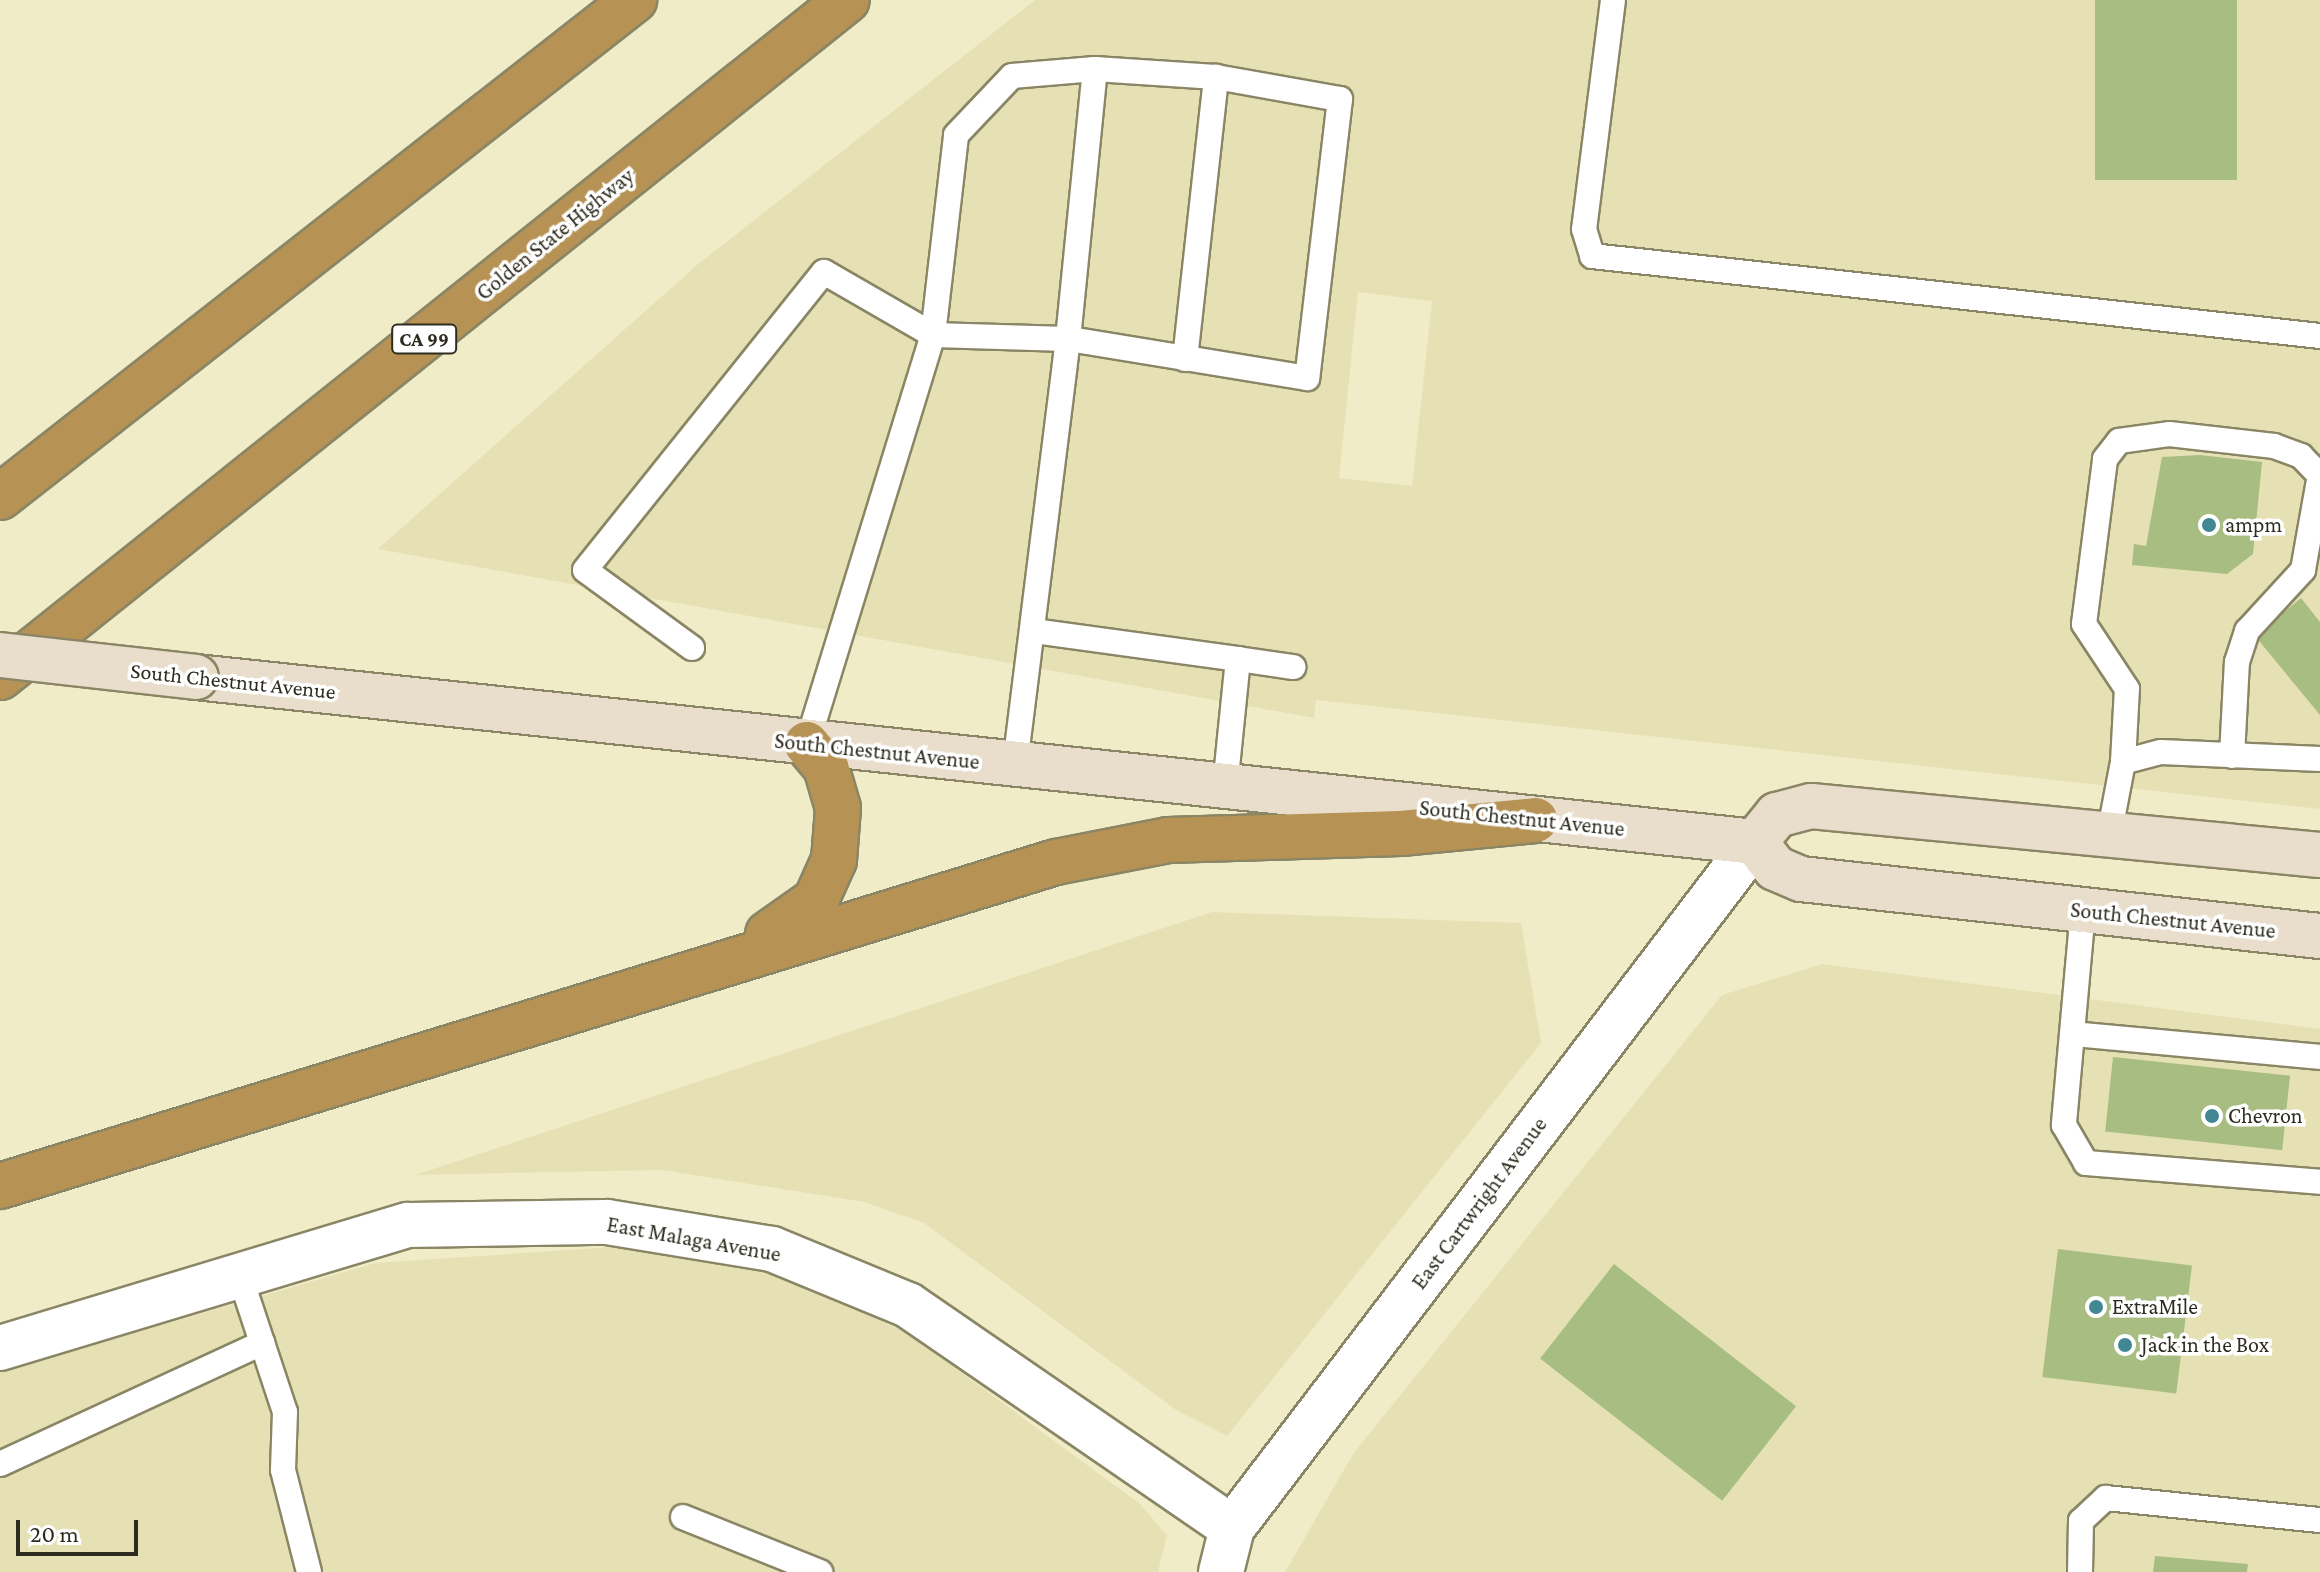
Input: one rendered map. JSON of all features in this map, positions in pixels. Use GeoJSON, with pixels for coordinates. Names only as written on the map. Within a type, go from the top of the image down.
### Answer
{"type":"FeatureCollection","features":[{"type":"Feature","properties":{"kind":"highway"},"geometry":{"type":"LineString","coordinates":[[0,497],[634,0]]}},
{"type":"Feature","properties":{"kind":"highway","name":"Golden State Highway"},"geometry":{"type":"LineString","coordinates":[[0,677],[847,0]]}},
{"type":"Feature","properties":{"kind":"highway"},"geometry":{"type":"LineString","coordinates":[[728,957],[793,920],[827,885],[838,808],[826,767],[807,744]]}},
{"type":"Feature","properties":{"kind":"highway"},"geometry":{"type":"LineString","coordinates":[[0,1186],[728,957],[1115,849],[1535,820]]}},
{"type":"Feature","properties":{"kind":"main road","name":"South Chestnut Avenue"},"geometry":{"type":"LineString","coordinates":[[0,655],[807,744],[1755,842],[1775,868],[1801,879],[2320,936]]}},
{"type":"Feature","properties":{"kind":"main road"},"geometry":{"type":"LineString","coordinates":[[1755,842],[1777,815],[1811,806],[2110,830],[2320,855]]}},
{"type":"Feature","properties":{"kind":"street","name":"East Cartwright Avenue"},"geometry":{"type":"LineString","coordinates":[[1221,1572],[1232,1528],[1755,842]]}},
{"type":"Feature","properties":{"kind":"street","name":"East Malaga Avenue"},"geometry":{"type":"LineString","coordinates":[[0,1348],[408,1225],[607,1222],[772,1249],[908,1305],[1232,1528]]}},
{"type":"Feature","properties":{"kind":"lane"},"geometry":{"type":"LineString","coordinates":[[1613,0],[1584,229],[1592,256],[2320,336]]}},
{"type":"Feature","properties":{"kind":"lane"},"geometry":{"type":"LineString","coordinates":[[1015,766],[1068,339],[1095,69]]}},
{"type":"Feature","properties":{"kind":"lane"},"geometry":{"type":"LineString","coordinates":[[692,648],[585,570],[824,272],[933,335],[1068,339],[1307,378],[1340,99],[1216,77],[1095,69],[1012,76],[956,135],[933,335],[807,744]]}},
{"type":"Feature","properties":{"kind":"lane"},"geometry":{"type":"LineString","coordinates":[[1185,359],[1216,77]]}},
{"type":"Feature","properties":{"kind":"lane"},"geometry":{"type":"LineString","coordinates":[[2110,830],[2123,762],[2127,689],[2084,624],[2105,459],[2119,441],[2169,434],[2274,446],[2301,456],[2320,476],[2303,570],[2247,631],[2237,662],[2232,756]]}},
{"type":"Feature","properties":{"kind":"lane"},"geometry":{"type":"LineString","coordinates":[[1034,631],[1293,667]]}},
{"type":"Feature","properties":{"kind":"lane"},"geometry":{"type":"LineString","coordinates":[[1225,788],[1238,659]]}},
{"type":"Feature","properties":{"kind":"lane"},"geometry":{"type":"LineString","coordinates":[[2123,762],[2161,752],[2320,759]]}},
{"type":"Feature","properties":{"kind":"lane"},"geometry":{"type":"LineString","coordinates":[[2083,910],[2064,1125],[2086,1163],[2320,1182]]}},
{"type":"Feature","properties":{"kind":"lane"},"geometry":{"type":"LineString","coordinates":[[2073,1034],[2320,1057]]}},
{"type":"Feature","properties":{"kind":"lane"},"geometry":{"type":"LineString","coordinates":[[240,1276],[285,1412],[283,1470],[309,1572]]}},
{"type":"Feature","properties":{"kind":"lane"},"geometry":{"type":"LineString","coordinates":[[0,1464],[262,1343]]}},
{"type":"Feature","properties":{"kind":"lane"},"geometry":{"type":"LineString","coordinates":[[2080,1572],[2081,1521],[2106,1498],[2320,1520]]}},
{"type":"Feature","properties":{"kind":"lane"},"geometry":{"type":"LineString","coordinates":[[683,1517],[820,1572]]}},
{"type":"Feature","properties":{"kind":"shaded area"},"geometry":{"type":"Polygon","coordinates":[[[1035,0],[2320,0],[2320,809],[1316,700],[1314,718],[378,549],[697,265],[1035,0]],[[1358,292],[1339,478],[1412,486],[1432,301],[1358,292]]]}},
{"type":"Feature","properties":{"kind":"shaded area"},"geometry":{"type":"Polygon","coordinates":[[[1212,912],[1521,923],[1541,1043],[1227,1436],[1176,1410],[924,1223],[864,1202],[662,1170],[415,1175],[1212,912]]]}},
{"type":"Feature","properties":{"kind":"shaded area"},"geometry":{"type":"Polygon","coordinates":[[[1822,964],[2320,1029],[2320,1572],[1285,1572],[1353,1454],[1722,995],[1822,964]]]}},
{"type":"Feature","properties":{"kind":"shaded area"},"geometry":{"type":"Polygon","coordinates":[[[657,1244],[795,1279],[909,1334],[1140,1504],[1167,1535],[1158,1572],[0,1572],[0,1372],[375,1263],[657,1244]]]}},
{"type":"Feature","properties":{"kind":"building"},"geometry":{"type":"Polygon","coordinates":[[[2095,0],[2237,0],[2237,180],[2095,180],[2095,0]]]}},
{"type":"Feature","properties":{"kind":"building"},"geometry":{"type":"Polygon","coordinates":[[[2200,455],[2262,462],[2253,554],[2227,574],[2132,565],[2134,544],[2146,546],[2162,457],[2200,455]]]}},
{"type":"Feature","properties":{"kind":"building"},"geometry":{"type":"Polygon","coordinates":[[[2301,598],[2320,622],[2320,715],[2255,636],[2301,598]]]}},
{"type":"Feature","properties":{"kind":"building"},"geometry":{"type":"Polygon","coordinates":[[[2113,1057],[2290,1076],[2282,1150],[2105,1132],[2113,1057]]]}},
{"type":"Feature","properties":{"kind":"building"},"geometry":{"type":"Polygon","coordinates":[[[2058,1249],[2192,1265],[2176,1393],[2042,1377],[2058,1249]]]}},
{"type":"Feature","properties":{"kind":"building"},"geometry":{"type":"Polygon","coordinates":[[[1614,1264],[1796,1406],[1722,1501],[1540,1359],[1614,1264]]]}},
{"type":"Feature","properties":{"kind":"building"},"geometry":{"type":"Polygon","coordinates":[[[2155,1556],[2248,1564],[2247,1572],[2153,1572],[2155,1556]]]}},
{"type":"Feature","properties":{"kind":"place","name":"ampm"},"geometry":{"type":"Point","coordinates":[2209,525]}},
{"type":"Feature","properties":{"kind":"place","name":"Chevron"},"geometry":{"type":"Point","coordinates":[2212,1116]}},
{"type":"Feature","properties":{"kind":"place","name":"ExtraMile"},"geometry":{"type":"Point","coordinates":[2096,1307]}},
{"type":"Feature","properties":{"kind":"place","name":"Jack in the Box"},"geometry":{"type":"Point","coordinates":[2125,1345]}}]}
